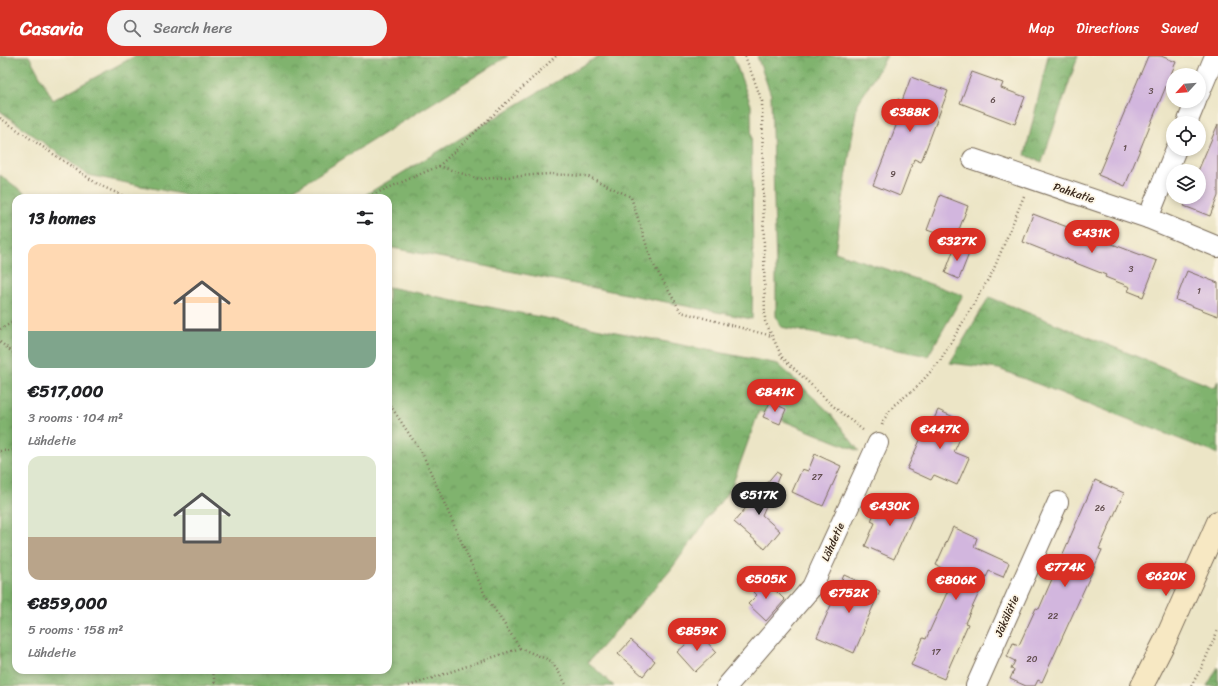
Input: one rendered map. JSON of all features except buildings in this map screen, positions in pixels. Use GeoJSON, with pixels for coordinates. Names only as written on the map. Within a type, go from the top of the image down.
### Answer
{"type":"FeatureCollection","features":[{"type":"Feature","properties":{"kind":"main road"},"geometry":{"type":"LineString","coordinates":[[1142,686],[1166,639],[1218,522]]}},
{"type":"Feature","properties":{"kind":"street"},"geometry":{"type":"LineString","coordinates":[[1206,77],[1215,56]]}},
{"type":"Feature","properties":{"kind":"street"},"geometry":{"type":"LineString","coordinates":[[1148,218],[1173,156]]}},
{"type":"Feature","properties":{"kind":"street","name":"Pahkatie"},"geometry":{"type":"LineString","coordinates":[[973,159],[1148,218],[1218,247]]}},
{"type":"Feature","properties":{"kind":"street","name":"Lähdetie"},"geometry":{"type":"LineString","coordinates":[[727,686],[812,587],[878,443]]}},
{"type":"Feature","properties":{"kind":"street","name":"Jäkälätie"},"geometry":{"type":"LineString","coordinates":[[976,686],[1058,502]]}},
{"type":"Feature","properties":{"kind":"path"},"geometry":{"type":"LineString","coordinates":[[374,194],[439,166],[556,56]]}},
{"type":"Feature","properties":{"kind":"path"},"geometry":{"type":"LineString","coordinates":[[745,56],[762,101],[765,321],[782,357],[833,406],[878,443],[883,421],[890,410],[894,405],[916,388],[940,361],[993,271],[1031,179]]}},
{"type":"Feature","properties":{"kind":"path"},"geometry":{"type":"LineString","coordinates":[[0,118],[99,185],[119,194]]}},
{"type":"Feature","properties":{"kind":"path"},"geometry":{"type":"LineString","coordinates":[[439,166],[479,179],[548,174],[587,176],[631,197],[652,262],[681,312],[773,336]]}},
{"type":"Feature","properties":{"kind":"path"},"geometry":{"type":"LineString","coordinates":[[0,329],[12,323]]}},
{"type":"Feature","properties":{"kind":"path"},"geometry":{"type":"LineString","coordinates":[[0,342],[12,352]]}},
{"type":"Feature","properties":{"kind":"path"},"geometry":{"type":"LineString","coordinates":[[392,408],[423,455],[485,595],[520,648],[551,661],[567,686]]}},
{"type":"Feature","properties":{"kind":"path"},"geometry":{"type":"LineString","coordinates":[[0,451],[12,450]]}},
{"type":"Feature","properties":{"kind":"path"},"geometry":{"type":"LineString","coordinates":[[1191,686],[1202,667],[1218,630]]}},
{"type":"Feature","properties":{"kind":"path"},"geometry":{"type":"LineString","coordinates":[[409,686],[520,648]]}},
{"type":"Feature","properties":{"kind":"path"},"geometry":{"type":"LineString","coordinates":[[214,674],[215,686]]}},
{"type":"Feature","properties":{"kind":"green space"},"geometry":{"type":"Polygon","coordinates":[[[0,56],[29,56],[53,100],[135,56],[508,56],[286,194],[181,194],[88,175],[0,111],[0,56]]]}},
{"type":"Feature","properties":{"kind":"green space"},"geometry":{"type":"Polygon","coordinates":[[[599,56],[733,56],[751,105],[753,264],[752,319],[392,248],[392,194],[367,194],[599,56]]]}},
{"type":"Feature","properties":{"kind":"green space"},"geometry":{"type":"Polygon","coordinates":[[[757,56],[887,56],[857,105],[835,252],[963,295],[928,356],[781,327],[776,316],[771,95],[757,56]]]}},
{"type":"Feature","properties":{"kind":"green space"},"geometry":{"type":"Polygon","coordinates":[[[1048,56],[1078,56],[1042,162],[1025,155],[1048,56]]]}},
{"type":"Feature","properties":{"kind":"green space"},"geometry":{"type":"Polygon","coordinates":[[[0,175],[26,194],[12,194],[12,674],[392,674],[392,288],[778,364],[830,413],[859,451],[759,411],[732,486],[669,572],[588,662],[614,686],[0,686],[0,175]]]}},
{"type":"Feature","properties":{"kind":"green space"},"geometry":{"type":"Polygon","coordinates":[[[989,297],[1215,388],[1218,380],[1218,454],[999,369],[950,363],[989,297]]]}},
{"type":"Feature","properties":{"kind":"green space"},"geometry":{"type":"Polygon","coordinates":[[[1218,667],[1218,686],[1207,686],[1218,667]]]}}]}
